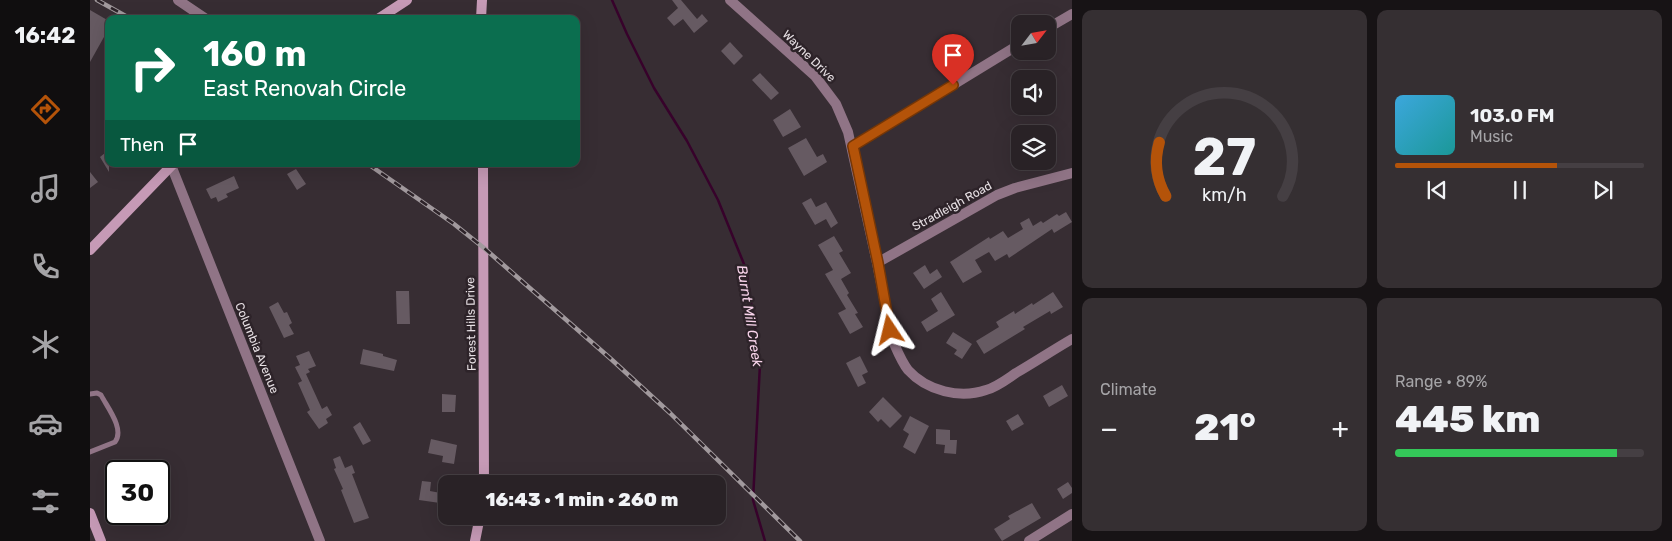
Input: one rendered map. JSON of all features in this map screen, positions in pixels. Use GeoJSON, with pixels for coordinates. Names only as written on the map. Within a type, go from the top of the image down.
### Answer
{"type":"FeatureCollection","features":[{"type":"Feature","properties":{"kind":"street"},"geometry":{"type":"LineString","coordinates":[[178,0],[200,15]]}},
{"type":"Feature","properties":{"kind":"street"},"geometry":{"type":"LineString","coordinates":[[384,15],[407,0]]}},
{"type":"Feature","properties":{"kind":"street"},"geometry":{"type":"LineString","coordinates":[[481,15],[482,0]]}},
{"type":"Feature","properties":{"kind":"street","name":"Wayne Drive"},"geometry":{"type":"LineString","coordinates":[[730,0],[805,67],[826,90],[840,112],[853,146],[890,330],[897,352],[912,373],[936,389],[959,394],[986,390],[1072,339]]}},
{"type":"Feature","properties":{"kind":"street"},"geometry":{"type":"LineString","coordinates":[[1056,23],[1072,14]]}},
{"type":"Feature","properties":{"kind":"street"},"geometry":{"type":"LineString","coordinates":[[853,146],[1011,49]]}},
{"type":"Feature","properties":{"kind":"street"},"geometry":{"type":"LineString","coordinates":[[90,250],[169,167]]}},
{"type":"Feature","properties":{"kind":"street","name":"Columbia Avenue"},"geometry":{"type":"LineString","coordinates":[[173,167],[320,541]]}},
{"type":"Feature","properties":{"kind":"street","name":"Forest Hills Drive"},"geometry":{"type":"LineString","coordinates":[[483,167],[484,475]]}},
{"type":"Feature","properties":{"kind":"street","name":"Stradleigh Road"},"geometry":{"type":"LineString","coordinates":[[878,263],[997,195],[1015,188],[1072,173]]}},
{"type":"Feature","properties":{"kind":"street"},"geometry":{"type":"LineString","coordinates":[[90,513],[101,541]]}},
{"type":"Feature","properties":{"kind":"street"},"geometry":{"type":"LineString","coordinates":[[1028,541],[1072,514]]}},
{"type":"Feature","properties":{"kind":"street"},"geometry":{"type":"LineString","coordinates":[[475,541],[478,525]]}},
{"type":"Feature","properties":{"kind":"lane"},"geometry":{"type":"LineString","coordinates":[[90,394],[97,393],[101,395],[116,424],[118,432],[118,439],[115,442],[90,452]]}},
{"type":"Feature","properties":{"kind":"building"},"geometry":{"type":"Polygon","coordinates":[[[672,0],[681,0],[697,19],[702,14],[708,21],[694,33],[683,19],[674,26],[667,18],[678,8],[672,0]]]}},
{"type":"Feature","properties":{"kind":"building"},"geometry":{"type":"Polygon","coordinates":[[[90,10],[105,19],[105,35],[90,62],[90,10]]]}},
{"type":"Feature","properties":{"kind":"building"},"geometry":{"type":"Polygon","coordinates":[[[730,42],[743,56],[734,65],[721,51],[730,42]]]}},
{"type":"Feature","properties":{"kind":"building"},"geometry":{"type":"Polygon","coordinates":[[[760,73],[779,93],[771,100],[752,80],[760,73]]]}},
{"type":"Feature","properties":{"kind":"building"},"geometry":{"type":"Polygon","coordinates":[[[790,109],[801,127],[783,137],[773,120],[790,109]]]}},
{"type":"Feature","properties":{"kind":"building"},"geometry":{"type":"Polygon","coordinates":[[[806,138],[817,157],[823,154],[827,162],[804,176],[788,148],[806,138]]]}},
{"type":"Feature","properties":{"kind":"building"},"geometry":{"type":"Polygon","coordinates":[[[105,153],[105,165],[100,157],[105,153]]]}},
{"type":"Feature","properties":{"kind":"building"},"geometry":{"type":"Polygon","coordinates":[[[296,169],[306,184],[297,190],[287,174],[296,169]]]}},
{"type":"Feature","properties":{"kind":"building"},"geometry":{"type":"Polygon","coordinates":[[[90,172],[98,182],[90,188],[90,172]]]}},
{"type":"Feature","properties":{"kind":"building"},"geometry":{"type":"Polygon","coordinates":[[[234,176],[239,188],[226,194],[228,197],[218,202],[216,197],[211,199],[206,189],[234,176]]]}},
{"type":"Feature","properties":{"kind":"building"},"geometry":{"type":"Polygon","coordinates":[[[811,198],[816,207],[826,202],[838,223],[831,228],[826,219],[815,225],[802,203],[811,198]]]}},
{"type":"Feature","properties":{"kind":"building"},"geometry":{"type":"Polygon","coordinates":[[[1066,212],[1072,222],[1054,233],[1052,229],[1009,258],[1007,254],[995,261],[989,252],[975,260],[982,272],[963,283],[950,262],[989,237],[990,239],[1003,231],[1008,238],[1023,229],[1020,223],[1029,218],[1033,226],[1041,221],[1043,223],[1057,214],[1059,216],[1066,212]]]}},
{"type":"Feature","properties":{"kind":"building"},"geometry":{"type":"Polygon","coordinates":[[[834,236],[843,251],[839,253],[851,273],[841,279],[849,293],[847,295],[858,313],[855,314],[863,327],[850,334],[838,313],[846,309],[825,274],[833,270],[818,245],[834,236]]]}},
{"type":"Feature","properties":{"kind":"building"},"geometry":{"type":"Polygon","coordinates":[[[925,265],[930,274],[937,269],[942,277],[924,289],[913,273],[925,265]]]}},
{"type":"Feature","properties":{"kind":"building"},"geometry":{"type":"Polygon","coordinates":[[[396,291],[409,291],[410,324],[397,324],[396,291]]]}},
{"type":"Feature","properties":{"kind":"building"},"geometry":{"type":"Polygon","coordinates":[[[941,292],[955,315],[927,332],[921,322],[938,311],[931,299],[941,292]]]}},
{"type":"Feature","properties":{"kind":"building"},"geometry":{"type":"Polygon","coordinates":[[[1053,292],[1063,307],[1051,314],[1050,311],[1023,327],[1025,329],[984,354],[976,341],[999,327],[996,322],[1014,311],[1015,314],[1032,303],[1033,305],[1053,292]]]}},
{"type":"Feature","properties":{"kind":"building"},"geometry":{"type":"Polygon","coordinates":[[[278,302],[284,313],[287,312],[292,323],[289,325],[294,334],[284,338],[269,307],[278,302]]]}},
{"type":"Feature","properties":{"kind":"building"},"geometry":{"type":"Polygon","coordinates":[[[953,332],[972,344],[962,359],[954,354],[957,350],[946,343],[953,332]]]}},
{"type":"Feature","properties":{"kind":"building"},"geometry":{"type":"Polygon","coordinates":[[[363,349],[397,360],[394,371],[360,364],[363,349]]]}},
{"type":"Feature","properties":{"kind":"building"},"geometry":{"type":"Polygon","coordinates":[[[309,351],[316,366],[308,369],[310,372],[306,374],[322,409],[327,406],[332,415],[326,419],[328,423],[319,429],[307,412],[310,410],[298,383],[302,381],[295,367],[300,365],[296,356],[309,351]]]}},
{"type":"Feature","properties":{"kind":"building"},"geometry":{"type":"Polygon","coordinates":[[[860,356],[868,372],[862,375],[866,383],[858,387],[846,363],[860,356]]]}},
{"type":"Feature","properties":{"kind":"building"},"geometry":{"type":"Polygon","coordinates":[[[1062,385],[1068,396],[1049,407],[1043,396],[1062,385]]]}},
{"type":"Feature","properties":{"kind":"building"},"geometry":{"type":"Polygon","coordinates":[[[442,394],[456,395],[455,412],[442,412],[442,394]]]}},
{"type":"Feature","properties":{"kind":"building"},"geometry":{"type":"Polygon","coordinates":[[[883,397],[902,416],[890,428],[881,419],[878,422],[869,412],[883,397]]]}},
{"type":"Feature","properties":{"kind":"building"},"geometry":{"type":"Polygon","coordinates":[[[1018,414],[1024,424],[1012,431],[1006,421],[1018,414]]]}},
{"type":"Feature","properties":{"kind":"building"},"geometry":{"type":"Polygon","coordinates":[[[910,416],[929,426],[915,454],[903,447],[909,434],[903,430],[910,416]]]}},
{"type":"Feature","properties":{"kind":"building"},"geometry":{"type":"Polygon","coordinates":[[[360,422],[371,441],[363,445],[353,427],[360,422]]]}},
{"type":"Feature","properties":{"kind":"building"},"geometry":{"type":"Polygon","coordinates":[[[936,429],[950,430],[950,440],[957,440],[956,454],[944,453],[945,445],[936,444],[936,429]]]}},
{"type":"Feature","properties":{"kind":"building"},"geometry":{"type":"Polygon","coordinates":[[[431,439],[457,445],[454,464],[442,462],[443,456],[428,453],[431,439]]]}},
{"type":"Feature","properties":{"kind":"building"},"geometry":{"type":"Polygon","coordinates":[[[340,456],[345,468],[352,465],[355,473],[352,474],[369,518],[354,523],[334,469],[336,468],[333,459],[340,456]]]}},
{"type":"Feature","properties":{"kind":"building"},"geometry":{"type":"Polygon","coordinates":[[[422,481],[431,482],[430,491],[438,492],[438,503],[419,500],[422,481]]]}},
{"type":"Feature","properties":{"kind":"building"},"geometry":{"type":"Polygon","coordinates":[[[1068,482],[1072,488],[1072,493],[1063,499],[1057,489],[1068,482]]]}},
{"type":"Feature","properties":{"kind":"building"},"geometry":{"type":"Polygon","coordinates":[[[1032,503],[1041,518],[1002,541],[994,529],[1010,519],[1008,516],[1032,503]]]}},
{"type":"Feature","properties":{"kind":"waterway","name":"Burnt Mill Creek"},"geometry":{"type":"LineString","coordinates":[[612,0],[654,88],[687,141],[718,200],[746,269],[760,364],[753,500],[765,541]]}},
{"type":"Feature","properties":{"kind":"railway"},"geometry":{"type":"LineString","coordinates":[[97,0],[124,15]]}},
{"type":"Feature","properties":{"kind":"railway"},"geometry":{"type":"LineString","coordinates":[[372,167],[454,224],[484,248],[611,359],[670,413],[800,541]]}},
{"type":"Feature","properties":{"kind":"route"},"geometry":{"type":"LineString","coordinates":[[890,330],[853,146],[953,85]]}}]}
